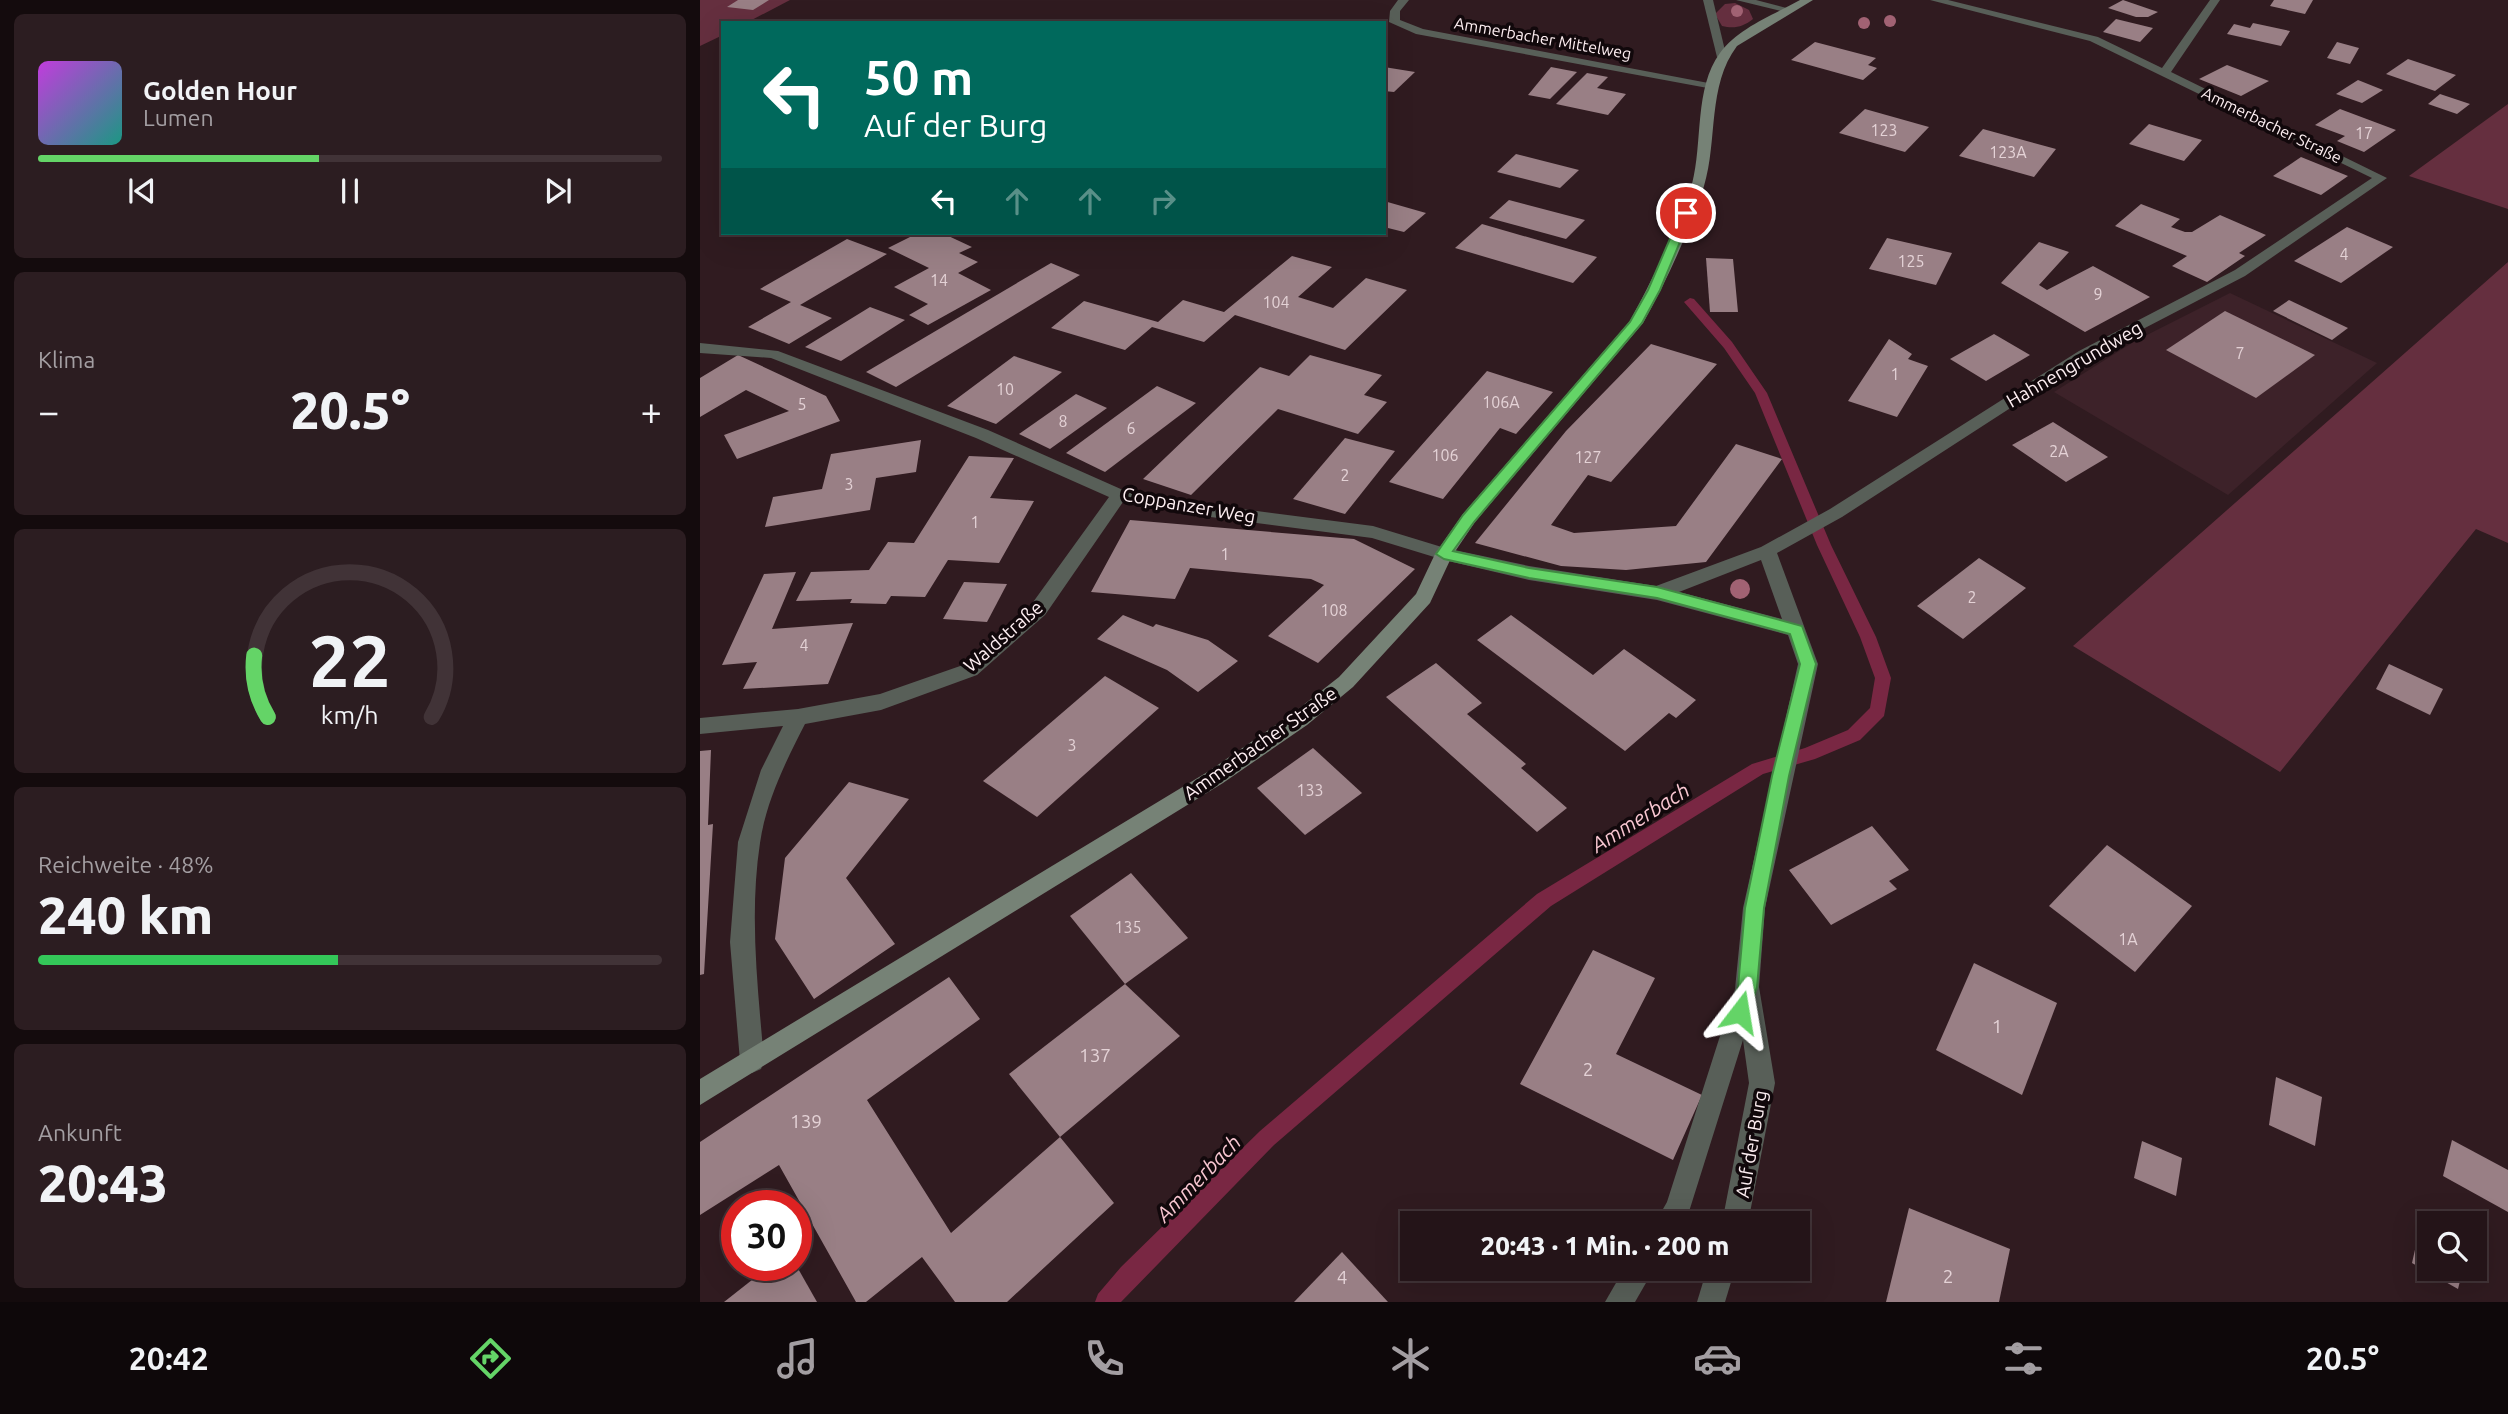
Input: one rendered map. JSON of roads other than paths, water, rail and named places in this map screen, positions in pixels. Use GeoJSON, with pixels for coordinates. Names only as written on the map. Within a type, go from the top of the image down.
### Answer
{"type":"FeatureCollection","features":[{"type":"Feature","properties":{"kind":"main road","name":"Ammerbacher Straße"},"geometry":{"type":"LineString","coordinates":[[700,1093],[1216,777],[1300,719],[1346,682],[1423,598],[1444,554],[1469,518],[1636,323],[1654,290],[1698,184],[1713,85],[1723,57],[1733,44],[1808,0]]}},
{"type":"Feature","properties":{"kind":"street","name":"Ammerbacher Mittelweg"},"geometry":{"type":"LineString","coordinates":[[1404,0],[1395,11],[1394,22],[1420,32],[1713,85]]}},
{"type":"Feature","properties":{"kind":"street"},"geometry":{"type":"LineString","coordinates":[[1708,0],[1723,57]]}},
{"type":"Feature","properties":{"kind":"street"},"geometry":{"type":"LineString","coordinates":[[1741,0],[1790,10]]}},
{"type":"Feature","properties":{"kind":"street","name":"Ammerbacher Straße"},"geometry":{"type":"LineString","coordinates":[[1935,0],[2094,39],[2381,178]]}},
{"type":"Feature","properties":{"kind":"street"},"geometry":{"type":"LineString","coordinates":[[2164,73],[2215,0]]}},
{"type":"Feature","properties":{"kind":"street","name":"Hahnengrundweg"},"geometry":{"type":"LineString","coordinates":[[1657,593],[1767,551],[1836,513],[2084,354],[2240,273],[2381,178]]}},
{"type":"Feature","properties":{"kind":"street","name":"Coppanzer Weg"},"geometry":{"type":"LineString","coordinates":[[700,348],[773,354],[982,434],[1119,495],[1203,510],[1373,532],[1444,554],[1529,573],[1657,593]]}},
{"type":"Feature","properties":{"kind":"street","name":"Waldstraße"},"geometry":{"type":"LineString","coordinates":[[700,726],[799,718],[881,702],[970,670],[1038,610],[1119,495]]}},
{"type":"Feature","properties":{"kind":"street"},"geometry":{"type":"LineString","coordinates":[[1767,551],[1797,630]]}},
{"type":"Feature","properties":{"kind":"street"},"geometry":{"type":"LineString","coordinates":[[1657,593],[1797,630]]}},
{"type":"Feature","properties":{"kind":"street","name":"Auf der Burg"},"geometry":{"type":"LineString","coordinates":[[1737,1211],[1762,1083],[1747,987],[1754,908],[1787,746],[1808,664],[1797,630]]}},
{"type":"Feature","properties":{"kind":"street"},"geometry":{"type":"LineString","coordinates":[[752,1060],[742,942],[749,842],[771,770],[799,718]]}},
{"type":"Feature","properties":{"kind":"street"},"geometry":{"type":"LineString","coordinates":[[1677,1211],[1747,987]]}},
{"type":"Feature","properties":{"kind":"street"},"geometry":{"type":"LineString","coordinates":[[1619,1302],[1632,1281]]}},
{"type":"Feature","properties":{"kind":"street"},"geometry":{"type":"LineString","coordinates":[[1711,1302],[1717,1281]]}},
{"type":"Feature","properties":{"kind":"waterway","name":"Ammerbach"},"geometry":{"type":"LineString","coordinates":[[1106,1302],[1129,1275],[1267,1138],[1544,900],[1758,769],[1809,754],[1854,735],[1878,711],[1883,678],[1868,637],[1824,545],[1761,393],[1728,345],[1690,302]]}}]}
